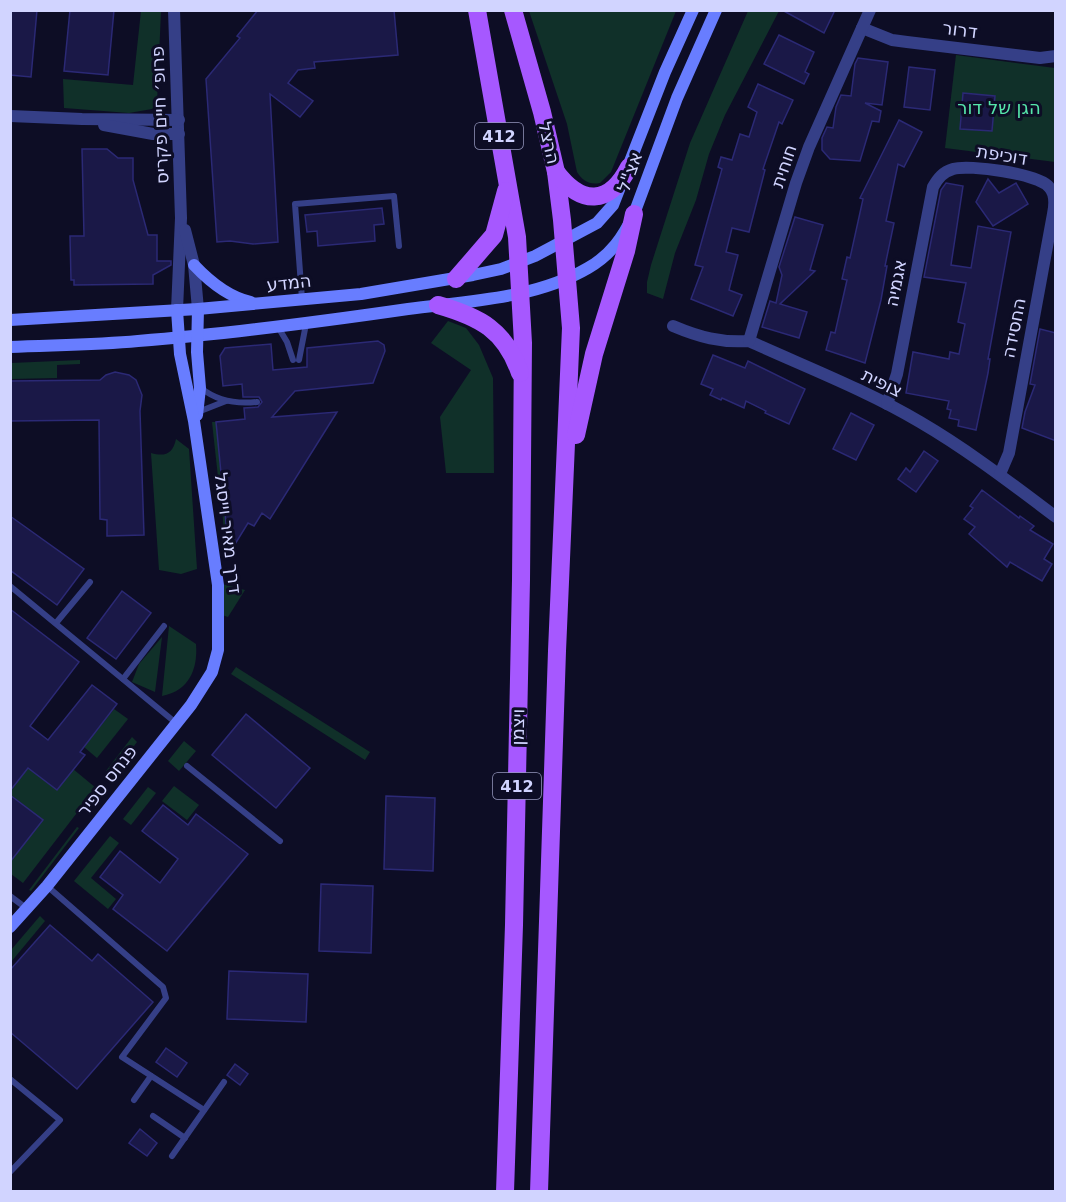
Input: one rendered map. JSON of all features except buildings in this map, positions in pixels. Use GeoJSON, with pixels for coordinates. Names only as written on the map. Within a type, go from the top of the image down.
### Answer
{"type":"FeatureCollection","features":[{"type":"Feature","properties":{"kind":"main road","name":"412"},"geometry":{"type":"LineString","coordinates":[[477,10],[520,262]]}},
{"type":"Feature","properties":{"kind":"main road","name":"הרצל"},"geometry":{"type":"LineString","coordinates":[[513,10],[542,112],[556,172],[567,278]]}},
{"type":"Feature","properties":{"kind":"main road","name":"אצ\"ל"},"geometry":{"type":"LineString","coordinates":[[563,242],[597,223],[617,197],[665,72],[693,10]]}},
{"type":"Feature","properties":{"kind":"main road","name":"אצ\"ל"},"geometry":{"type":"LineString","coordinates":[[522,293],[587,269],[610,252],[619,242],[634,214],[677,98],[716,10]]}},
{"type":"Feature","properties":{"kind":"main road"},"geometry":{"type":"LineString","coordinates":[[556,172],[562,180],[577,191],[597,196],[608,194],[616,188],[628,167]]}},
{"type":"Feature","properties":{"kind":"main road"},"geometry":{"type":"LineString","coordinates":[[456,279],[494,235],[507,181]]}},
{"type":"Feature","properties":{"kind":"main road"},"geometry":{"type":"LineString","coordinates":[[563,489],[594,354],[626,251],[634,214]]}},
{"type":"Feature","properties":{"kind":"main road","name":"המדע"},"geometry":{"type":"LineString","coordinates":[[10,320],[198,309],[380,291],[501,269],[563,242]]}},
{"type":"Feature","properties":{"kind":"main road","name":"ויצמן"},"geometry":{"type":"LineString","coordinates":[[505,1191],[521,592],[522,293],[520,262]]}},
{"type":"Feature","properties":{"kind":"main road"},"geometry":{"type":"LineString","coordinates":[[194,266],[214,285],[236,297],[248,302],[273,303]]}},
{"type":"Feature","properties":{"kind":"main road","name":"ויצמן"},"geometry":{"type":"LineString","coordinates":[[539,1191],[563,489],[571,361],[567,278]]}},
{"type":"Feature","properties":{"kind":"main road"},"geometry":{"type":"LineString","coordinates":[[10,347],[179,338],[306,324],[522,293]]}},
{"type":"Feature","properties":{"kind":"main road"},"geometry":{"type":"LineString","coordinates":[[438,305],[463,312],[490,327],[508,348],[522,380]]}},
{"type":"Feature","properties":{"kind":"main road","name":"פרופ׳ חיים פקריס"},"geometry":{"type":"LineString","coordinates":[[197,335],[198,309]]}},
{"type":"Feature","properties":{"kind":"main road","name":"דרך מאיר וייסגל"},"geometry":{"type":"LineString","coordinates":[[177,310],[179,338],[196,416],[219,585],[218,650]]}},
{"type":"Feature","properties":{"kind":"main road","name":"דרך מאיר וייסגל"},"geometry":{"type":"LineString","coordinates":[[196,416],[200,388],[197,335]]}},
{"type":"Feature","properties":{"kind":"main road","name":"פנחס ספיר"},"geometry":{"type":"LineString","coordinates":[[11,924],[47,886],[191,705],[212,672],[218,650]]}},
{"type":"Feature","properties":{"kind":"street","name":"פרופ׳ חיים פקריס"},"geometry":{"type":"LineString","coordinates":[[174,10],[181,218],[177,310]]}},
{"type":"Feature","properties":{"kind":"street","name":"חוחית"},"geometry":{"type":"LineString","coordinates":[[749,341],[803,165],[870,10]]}},
{"type":"Feature","properties":{"kind":"street","name":"דרור"},"geometry":{"type":"LineString","coordinates":[[862,28],[892,40],[1040,58],[1056,56]]}},
{"type":"Feature","properties":{"kind":"street"},"geometry":{"type":"LineString","coordinates":[[10,116],[82,120],[179,120]]}},
{"type":"Feature","properties":{"kind":"street"},"geometry":{"type":"LineString","coordinates":[[82,120],[153,134],[179,134]]}},
{"type":"Feature","properties":{"kind":"street","name":"דוכיפת"},"geometry":{"type":"LineString","coordinates":[[945,171],[967,167],[1027,176],[1039,179],[1050,188]]}},
{"type":"Feature","properties":{"kind":"street","name":"אגמיה"},"geometry":{"type":"LineString","coordinates":[[887,404],[897,374],[933,187],[938,177],[945,171]]}},
{"type":"Feature","properties":{"kind":"street","name":"החסידה"},"geometry":{"type":"LineString","coordinates":[[1000,474],[1009,453],[1053,214],[1054,199],[1050,188]]}},
{"type":"Feature","properties":{"kind":"street","name":"פרופ׳ חיים פקריס"},"geometry":{"type":"LineString","coordinates":[[181,218],[194,266],[198,309]]}},
{"type":"Feature","properties":{"kind":"street","name":"צופית"},"geometry":{"type":"LineString","coordinates":[[673,326],[707,339],[749,341],[887,404],[1000,474],[1056,517]]}},
{"type":"Feature","properties":{"kind":"lane"},"geometry":{"type":"LineString","coordinates":[[302,300],[295,204],[394,196],[399,246]]}},
{"type":"Feature","properties":{"kind":"lane"},"geometry":{"type":"LineString","coordinates":[[278,327],[296,360],[306,324]]}},
{"type":"Feature","properties":{"kind":"lane"},"geometry":{"type":"LineString","coordinates":[[200,388],[207,393],[242,404],[257,402]]}},
{"type":"Feature","properties":{"kind":"lane"},"geometry":{"type":"LineString","coordinates":[[196,416],[226,400]]}},
{"type":"Feature","properties":{"kind":"lane"},"geometry":{"type":"LineString","coordinates":[[56,623],[90,582]]}},
{"type":"Feature","properties":{"kind":"lane"},"geometry":{"type":"LineString","coordinates":[[10,586],[176,723]]}},
{"type":"Feature","properties":{"kind":"lane"},"geometry":{"type":"LineString","coordinates":[[123,679],[164,626]]}},
{"type":"Feature","properties":{"kind":"lane"},"geometry":{"type":"LineString","coordinates":[[187,766],[280,841]]}},
{"type":"Feature","properties":{"kind":"lane"},"geometry":{"type":"LineString","coordinates":[[47,886],[163,987],[166,998],[122,1057],[204,1110]]}},
{"type":"Feature","properties":{"kind":"lane"},"geometry":{"type":"LineString","coordinates":[[10,896],[27,909]]}},
{"type":"Feature","properties":{"kind":"lane"},"geometry":{"type":"LineString","coordinates":[[134,1100],[151,1076]]}},
{"type":"Feature","properties":{"kind":"lane"},"geometry":{"type":"LineString","coordinates":[[10,1079],[60,1120],[10,1172]]}},
{"type":"Feature","properties":{"kind":"lane"},"geometry":{"type":"LineString","coordinates":[[172,1156],[224,1082]]}},
{"type":"Feature","properties":{"kind":"lane"},"geometry":{"type":"LineString","coordinates":[[153,1116],[185,1138]]}},
{"type":"Feature","properties":{"kind":"green space"},"geometry":{"type":"Polygon","coordinates":[[[141,11],[161,11],[157,103],[152,109],[129,113],[64,108],[63,79],[133,85],[141,11]]]}},
{"type":"Feature","properties":{"kind":"green space"},"geometry":{"type":"Polygon","coordinates":[[[529,11],[676,11],[611,172],[600,183],[587,182],[577,172],[567,124],[529,11]]]}},
{"type":"Feature","properties":{"kind":"green space"},"geometry":{"type":"Polygon","coordinates":[[[748,11],[779,11],[725,115],[709,154],[696,200],[675,253],[663,299],[647,293],[651,265],[690,143],[748,11]]]}},
{"type":"Feature","properties":{"kind":"green space","name":"הגן של דור"},"geometry":{"type":"Polygon","coordinates":[[[956,55],[1055,68],[1055,162],[945,148],[956,55]]]}},
{"type":"Feature","properties":{"kind":"green space"},"geometry":{"type":"Polygon","coordinates":[[[448,321],[466,328],[479,345],[493,378],[494,473],[446,473],[440,417],[471,370],[431,343],[448,321]]]}},
{"type":"Feature","properties":{"kind":"green space"},"geometry":{"type":"Polygon","coordinates":[[[80,360],[80,364],[57,365],[57,378],[11,379],[11,363],[80,360]]]}},
{"type":"Feature","properties":{"kind":"green space"},"geometry":{"type":"Polygon","coordinates":[[[212,422],[216,422],[221,477],[218,477],[212,422]]]}},
{"type":"Feature","properties":{"kind":"green space"},"geometry":{"type":"Polygon","coordinates":[[[176,439],[189,449],[197,569],[181,574],[159,570],[151,453],[160,455],[168,453],[173,448],[176,439]]]}},
{"type":"Feature","properties":{"kind":"green space"},"geometry":{"type":"Polygon","coordinates":[[[221,498],[224,498],[229,554],[226,554],[221,498]]]}},
{"type":"Feature","properties":{"kind":"green space"},"geometry":{"type":"Polygon","coordinates":[[[222,584],[245,590],[228,617],[222,615],[222,584]]]}},
{"type":"Feature","properties":{"kind":"green space"},"geometry":{"type":"Polygon","coordinates":[[[169,626],[196,644],[196,653],[190,678],[179,689],[162,696],[169,626]]]}},
{"type":"Feature","properties":{"kind":"green space"},"geometry":{"type":"Polygon","coordinates":[[[162,637],[155,692],[132,682],[139,664],[162,637]]]}},
{"type":"Feature","properties":{"kind":"green space"},"geometry":{"type":"Polygon","coordinates":[[[236,667],[370,752],[365,760],[231,674],[236,667]]]}},
{"type":"Feature","properties":{"kind":"green space"},"geometry":{"type":"Polygon","coordinates":[[[114,709],[128,719],[97,758],[84,747],[114,709]]]}},
{"type":"Feature","properties":{"kind":"green space"},"geometry":{"type":"Polygon","coordinates":[[[132,737],[137,742],[112,775],[106,771],[132,737]]]}},
{"type":"Feature","properties":{"kind":"green space"},"geometry":{"type":"Polygon","coordinates":[[[184,741],[196,751],[179,771],[168,761],[184,741]]]}},
{"type":"Feature","properties":{"kind":"green space"},"geometry":{"type":"Polygon","coordinates":[[[28,768],[57,790],[73,769],[96,788],[23,883],[11,874],[10,862],[43,820],[11,795],[11,791],[28,768]]]}},
{"type":"Feature","properties":{"kind":"green space"},"geometry":{"type":"Polygon","coordinates":[[[174,786],[199,805],[187,820],[162,801],[174,786]]]}},
{"type":"Feature","properties":{"kind":"green space"},"geometry":{"type":"Polygon","coordinates":[[[148,787],[156,793],[131,825],[123,819],[148,787]]]}},
{"type":"Feature","properties":{"kind":"green space"},"geometry":{"type":"Polygon","coordinates":[[[77,827],[79,828],[31,891],[29,890],[77,827]]]}},
{"type":"Feature","properties":{"kind":"green space"},"geometry":{"type":"Polygon","coordinates":[[[110,836],[119,843],[91,878],[116,899],[108,909],[74,881],[110,836]]]}},
{"type":"Feature","properties":{"kind":"green space"},"geometry":{"type":"Polygon","coordinates":[[[40,916],[45,921],[11,962],[11,950],[40,916]]]}}]}
